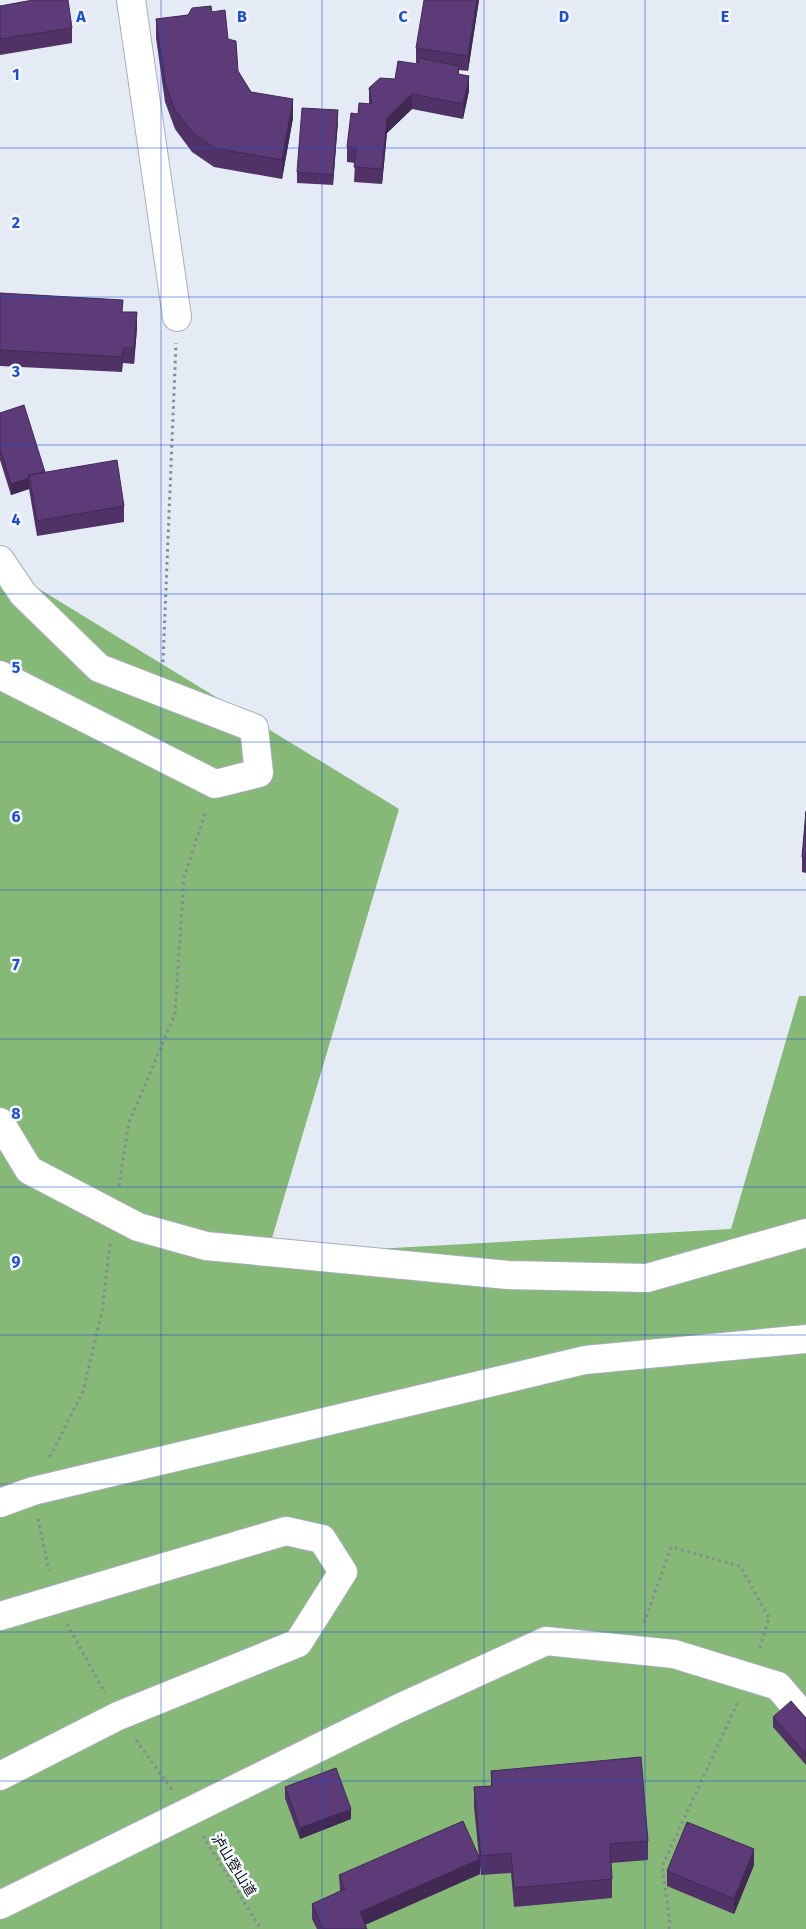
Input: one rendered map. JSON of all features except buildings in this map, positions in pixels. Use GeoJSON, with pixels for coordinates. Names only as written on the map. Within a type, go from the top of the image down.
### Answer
{"type":"FeatureCollection","features":[{"type":"Feature","properties":{"kind":"street"},"geometry":{"type":"LineString","coordinates":[[131,0],[177,317]]}},
{"type":"Feature","properties":{"kind":"street"},"geometry":{"type":"LineString","coordinates":[[0,560],[23,594],[98,668],[254,728],[259,773],[215,784],[0,675]]}},
{"type":"Feature","properties":{"kind":"street"},"geometry":{"type":"LineString","coordinates":[[0,1122],[29,1170],[138,1227],[206,1246],[508,1275],[647,1278],[806,1233]]}},
{"type":"Feature","properties":{"kind":"street"},"geometry":{"type":"LineString","coordinates":[[0,1503],[33,1491],[585,1360],[806,1339]]}},
{"type":"Feature","properties":{"kind":"street"},"geometry":{"type":"LineString","coordinates":[[0,1616],[286,1531],[322,1539],[343,1572],[298,1643],[118,1716],[0,1776]]}},
{"type":"Feature","properties":{"kind":"street"},"geometry":{"type":"LineString","coordinates":[[0,1905],[397,1709],[546,1641],[674,1654],[778,1686],[806,1719]]}},
{"type":"Feature","properties":{"kind":"path"},"geometry":{"type":"LineString","coordinates":[[162,692],[177,317]]}},
{"type":"Feature","properties":{"kind":"path"},"geometry":{"type":"LineString","coordinates":[[33,1491],[83,1391],[102,1312],[114,1214],[129,1122],[174,1014],[184,877],[215,784]]}},
{"type":"Feature","properties":{"kind":"path","name":"泸山登山道"},"geometry":{"type":"LineString","coordinates":[[33,1491],[54,1600],[118,1716],[188,1812],[261,1929]]}},
{"type":"Feature","properties":{"kind":"green space"},"geometry":{"type":"Polygon","coordinates":[[[0,565],[399,809],[267,1255],[731,1229],[799,996],[806,996],[806,1929],[0,1929],[0,565]]]}}]}
